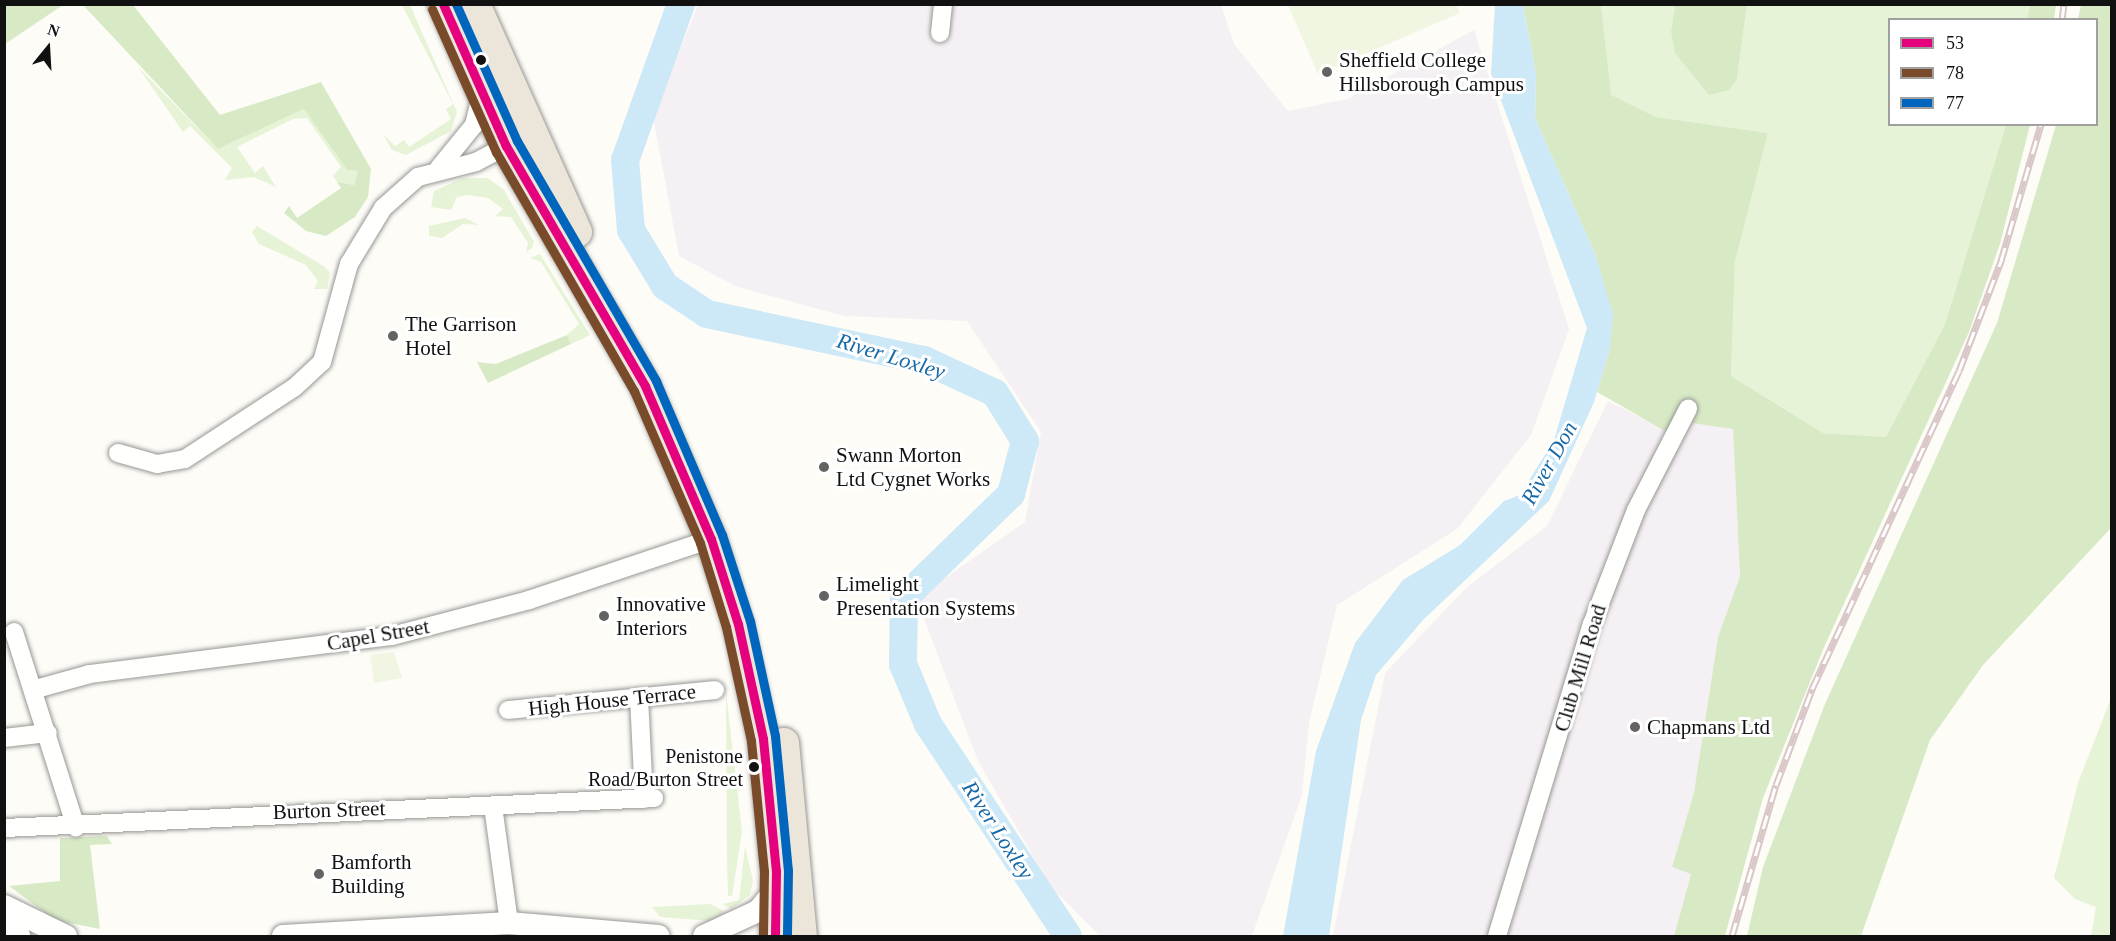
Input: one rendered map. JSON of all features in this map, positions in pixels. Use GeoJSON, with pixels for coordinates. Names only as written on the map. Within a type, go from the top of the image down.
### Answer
{"type":"FeatureCollection","features":[{"type":"Feature","properties":{"kind":"highway"},"geometry":{"type":"LineString","coordinates":[[443,4],[494,86],[671,398],[732,539],[763,640],[782,733],[802,936]]}},
{"type":"Feature","properties":{"kind":"highway"},"geometry":{"type":"LineString","coordinates":[[475,4],[494,86],[513,133],[506,146],[645,386],[711,539],[757,704],[777,888],[775,936]]}},
{"type":"Feature","properties":{"kind":"street"},"geometry":{"type":"LineString","coordinates":[[940,33],[943,4]]}},
{"type":"Feature","properties":{"kind":"street"},"geometry":{"type":"LineString","coordinates":[[439,168],[474,125],[494,86]]}},
{"type":"Feature","properties":{"kind":"street"},"geometry":{"type":"LineString","coordinates":[[118,453],[157,464],[185,459],[309,376],[322,362],[344,276],[370,224],[402,188],[439,168],[476,162],[506,146]]}},
{"type":"Feature","properties":{"kind":"street","name":"Club Mill Road"},"geometry":{"type":"LineString","coordinates":[[1497,936],[1592,624],[1636,510],[1688,409]]}},
{"type":"Feature","properties":{"kind":"street","name":"Capel Street"},"geometry":{"type":"LineString","coordinates":[[36,689],[90,674],[392,636],[529,600],[711,539]]}},
{"type":"Feature","properties":{"kind":"street"},"geometry":{"type":"LineString","coordinates":[[14,632],[36,689],[76,827]]}},
{"type":"Feature","properties":{"kind":"street","name":"High House Terrace"},"geometry":{"type":"LineString","coordinates":[[508,710],[716,690]]}},
{"type":"Feature","properties":{"kind":"street","name":"Burton Street"},"geometry":{"type":"LineString","coordinates":[[4,828],[76,827],[258,813],[649,799],[639,697]]}},
{"type":"Feature","properties":{"kind":"street"},"geometry":{"type":"LineString","coordinates":[[4,738],[48,733]]}},
{"type":"Feature","properties":{"kind":"street"},"geometry":{"type":"LineString","coordinates":[[493,806],[509,923]]}},
{"type":"Feature","properties":{"kind":"street"},"geometry":{"type":"LineString","coordinates":[[704,936],[758,911],[777,888]]}},
{"type":"Feature","properties":{"kind":"street"},"geometry":{"type":"LineString","coordinates":[[4,906],[66,936]]}},
{"type":"Feature","properties":{"kind":"street"},"geometry":{"type":"LineString","coordinates":[[4,915],[19,936]]}},
{"type":"Feature","properties":{"kind":"street"},"geometry":{"type":"LineString","coordinates":[[285,936],[509,923],[658,936]]}},
{"type":"Feature","properties":{"kind":"shaded area"},"geometry":{"type":"Polygon","coordinates":[[[698,5],[1221,5],[1234,44],[1288,111],[1347,99],[1474,30],[1569,329],[1531,435],[1457,529],[1337,605],[1309,723],[1302,795],[1252,936],[1100,936],[1051,887],[978,761],[916,598],[1025,522],[1041,432],[967,321],[844,316],[735,286],[679,256],[653,117],[698,5]]]}},
{"type":"Feature","properties":{"kind":"shaded area"},"geometry":{"type":"Polygon","coordinates":[[[1608,401],[1665,430],[1678,421],[1733,428],[1740,576],[1718,637],[1694,792],[1672,866],[1691,873],[1674,936],[1333,936],[1385,673],[1466,588],[1547,526],[1608,401]]]}},
{"type":"Feature","properties":{"kind":"green space"},"geometry":{"type":"Polygon","coordinates":[[[5,4],[63,4],[63,5],[5,44],[5,4]]]}},
{"type":"Feature","properties":{"kind":"green space"},"geometry":{"type":"Polygon","coordinates":[[[83,5],[133,5],[220,115],[321,82],[371,169],[368,197],[355,217],[326,236],[306,231],[284,213],[289,206],[297,218],[341,188],[337,182],[354,185],[358,171],[347,170],[304,109],[218,149],[83,5]]]}},
{"type":"Feature","properties":{"kind":"green space"},"geometry":{"type":"Polygon","coordinates":[[[402,5],[410,5],[457,112],[451,131],[406,155],[392,150],[383,134],[395,146],[404,140],[409,147],[451,119],[446,109],[453,104],[402,5]]]}},
{"type":"Feature","properties":{"kind":"green space"},"geometry":{"type":"Polygon","coordinates":[[[1288,5],[1456,5],[1460,13],[1318,74],[1288,5]]]}},
{"type":"Feature","properties":{"kind":"green space"},"geometry":{"type":"Polygon","coordinates":[[[1523,5],[1601,5],[1611,95],[1656,117],[1768,133],[1735,262],[1731,376],[1823,433],[1886,437],[1945,324],[2006,126],[2030,126],[2000,244],[1969,332],[1825,645],[1763,798],[1725,936],[1674,936],[1691,874],[1672,867],[1694,792],[1718,637],[1740,576],[1733,429],[1678,421],[1665,431],[1597,392],[1610,348],[1596,256],[1535,118],[1536,74],[1523,5]]]}},
{"type":"Feature","properties":{"kind":"green space"},"geometry":{"type":"Polygon","coordinates":[[[1601,5],[1675,5],[1671,31],[1737,79],[1747,5],[2030,5],[2027,18],[1888,18],[1888,126],[2006,126],[1945,324],[1886,437],[1823,433],[1731,376],[1735,262],[1768,133],[1656,117],[1610,95],[1601,5]]]}},
{"type":"Feature","properties":{"kind":"green space"},"geometry":{"type":"Polygon","coordinates":[[[1675,5],[1747,5],[1737,79],[1729,90],[1709,95],[1675,53],[1671,31],[1675,5]]]}},
{"type":"Feature","properties":{"kind":"green space"},"geometry":{"type":"Polygon","coordinates":[[[2030,5],[2056,5],[2054,18],[2027,18],[2030,5]]]}},
{"type":"Feature","properties":{"kind":"green space"},"geometry":{"type":"Polygon","coordinates":[[[2081,5],[2111,5],[2111,528],[1983,665],[1930,740],[1861,936],[1747,936],[1763,867],[1825,704],[1997,323],[2056,126],[2098,126],[2098,18],[2078,18],[2081,5]]]}},
{"type":"Feature","properties":{"kind":"green space"},"geometry":{"type":"Polygon","coordinates":[[[138,67],[218,149],[304,109],[347,170],[358,171],[354,185],[337,182],[333,176],[341,167],[307,118],[293,119],[237,147],[255,173],[263,166],[276,187],[254,177],[225,180],[232,168],[190,126],[183,132],[138,67]]]}},
{"type":"Feature","properties":{"kind":"green space"},"geometry":{"type":"Polygon","coordinates":[[[463,178],[488,178],[504,190],[534,242],[532,248],[526,252],[528,243],[511,217],[495,216],[503,209],[488,198],[467,195],[457,197],[451,210],[431,207],[434,191],[463,178]]]}},
{"type":"Feature","properties":{"kind":"green space"},"geometry":{"type":"Polygon","coordinates":[[[465,218],[479,225],[463,224],[442,238],[429,236],[429,226],[465,218]]]}},
{"type":"Feature","properties":{"kind":"green space"},"geometry":{"type":"Polygon","coordinates":[[[257,226],[325,267],[330,273],[327,289],[314,289],[318,281],[306,265],[259,244],[252,232],[257,226]]]}},
{"type":"Feature","properties":{"kind":"green space"},"geometry":{"type":"Polygon","coordinates":[[[540,254],[590,335],[571,344],[567,335],[579,324],[541,262],[530,258],[540,254]]]}},
{"type":"Feature","properties":{"kind":"green space"},"geometry":{"type":"Polygon","coordinates":[[[567,335],[571,344],[488,383],[477,362],[496,364],[567,335]]]}},
{"type":"Feature","properties":{"kind":"green space"},"geometry":{"type":"Polygon","coordinates":[[[394,652],[402,678],[374,683],[370,655],[394,652]]]}},
{"type":"Feature","properties":{"kind":"green space"},"geometry":{"type":"Polygon","coordinates":[[[726,692],[742,832],[732,896],[728,896],[726,692]]]}},
{"type":"Feature","properties":{"kind":"green space"},"geometry":{"type":"Polygon","coordinates":[[[2111,698],[2111,936],[2091,936],[2096,907],[2075,899],[2054,878],[2078,783],[2111,698]]]}},
{"type":"Feature","properties":{"kind":"green space"},"geometry":{"type":"Polygon","coordinates":[[[107,836],[112,844],[90,845],[100,929],[55,920],[9,886],[60,881],[60,838],[107,836]]]}},
{"type":"Feature","properties":{"kind":"green space"},"geometry":{"type":"Polygon","coordinates":[[[745,847],[753,880],[750,895],[731,909],[723,904],[739,900],[745,847]]]}},
{"type":"Feature","properties":{"kind":"green space"},"geometry":{"type":"Polygon","coordinates":[[[711,904],[725,912],[712,921],[660,917],[652,907],[711,904]]]}},
{"type":"Feature","properties":{"kind":"water","name":"River Don"},"geometry":{"type":"Polygon","coordinates":[[[1495,5],[1523,5],[1536,74],[1535,118],[1596,256],[1613,314],[1610,348],[1594,402],[1549,501],[1423,620],[1376,675],[1361,720],[1329,936],[1283,936],[1316,751],[1355,643],[1403,580],[1460,545],[1504,501],[1520,495],[1554,440],[1587,328],[1491,74],[1495,5]]]}},
{"type":"Feature","properties":{"kind":"waterway","name":"River Loxley"},"geometry":{"type":"LineString","coordinates":[[681,4],[625,160],[631,230],[665,286],[707,314],[924,360],[995,393],[1025,441],[1011,494],[904,598],[903,664],[928,724],[1068,936]]}},
{"type":"Feature","properties":{"kind":"railway"},"geometry":{"type":"LineString","coordinates":[[2062,18],[2064,4]]}},
{"type":"Feature","properties":{"kind":"railway"},"geometry":{"type":"LineString","coordinates":[[1732,936],[1776,785],[1812,689],[1959,371],[2001,261],[2040,126]]}},
{"type":"Feature","properties":{"kind":"transit line","name":"53"},"geometry":{"type":"LineString","coordinates":[[443,4],[506,146],[645,386],[711,539],[738,624],[763,739],[776,871],[775,936]]}},
{"type":"Feature","properties":{"kind":"transit line","name":"77"},"geometry":{"type":"LineString","coordinates":[[456,4],[517,141],[656,381],[722,535],[750,621],[775,736],[788,870],[787,936]]}},
{"type":"Feature","properties":{"kind":"transit line","name":"78"},"geometry":{"type":"LineString","coordinates":[[432,9],[496,152],[634,391],[700,543],[726,627],[751,741],[764,871],[763,936]]}},
{"type":"Feature","properties":{"kind":"place","name":"Sheffield College Hillsborough Campus"},"geometry":{"type":"Point","coordinates":[1327,72]}},
{"type":"Feature","properties":{"kind":"place","name":"The Garrison Hotel"},"geometry":{"type":"Point","coordinates":[393,336]}},
{"type":"Feature","properties":{"kind":"place","name":"Swann Morton Ltd Cygnet Works"},"geometry":{"type":"Point","coordinates":[824,467]}},
{"type":"Feature","properties":{"kind":"place","name":"Limelight Presentation Systems"},"geometry":{"type":"Point","coordinates":[824,596]}},
{"type":"Feature","properties":{"kind":"place","name":"Innovative Interiors"},"geometry":{"type":"Point","coordinates":[604,616]}},
{"type":"Feature","properties":{"kind":"place","name":"Chapmans Ltd"},"geometry":{"type":"Point","coordinates":[1635,727]}},
{"type":"Feature","properties":{"kind":"place","name":"Penistone Road/Burton Street"},"geometry":{"type":"Point","coordinates":[754,767]}},
{"type":"Feature","properties":{"kind":"place","name":"Bamforth Building"},"geometry":{"type":"Point","coordinates":[319,874]}}]}
